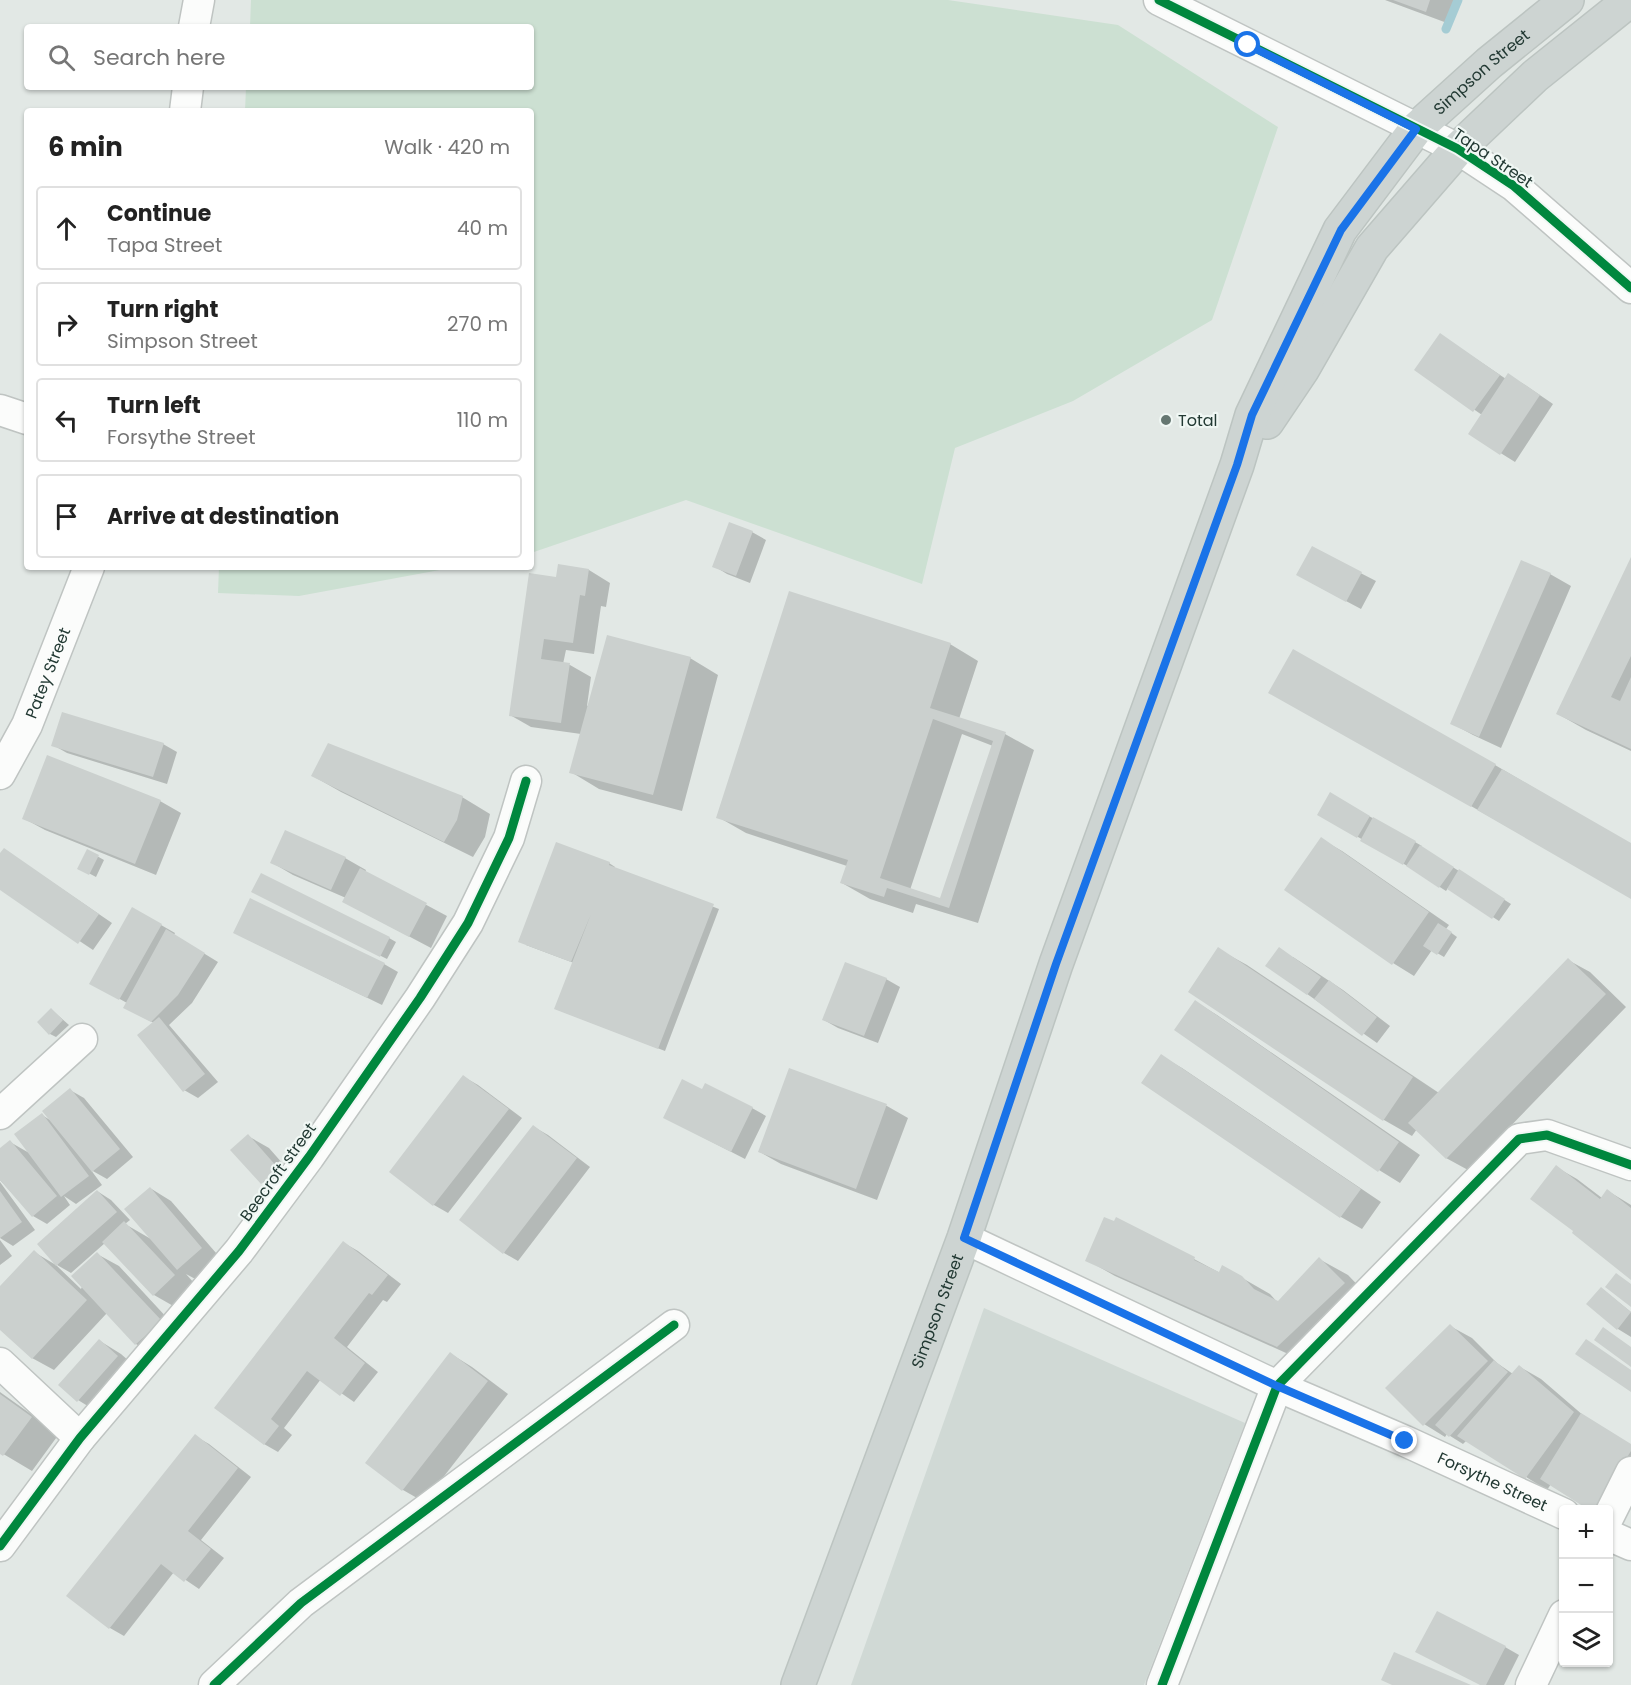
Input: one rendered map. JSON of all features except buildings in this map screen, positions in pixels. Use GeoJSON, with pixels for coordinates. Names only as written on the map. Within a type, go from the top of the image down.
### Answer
{"type":"FeatureCollection","features":[{"type":"Feature","properties":{"kind":"main road","name":"Simpson Street"},"geometry":{"type":"LineString","coordinates":[[798,1685],[964,1238],[1056,964],[1237,465],[1252,415],[1341,230],[1416,129],[1489,63],[1567,0]]}},
{"type":"Feature","properties":{"kind":"main road"},"geometry":{"type":"LineString","coordinates":[[1237,465],[1302,370],[1372,248],[1458,149],[1535,76],[1630,0]]}},
{"type":"Feature","properties":{"kind":"street"},"geometry":{"type":"LineString","coordinates":[[195,24],[199,0]]}},
{"type":"Feature","properties":{"kind":"street","name":"Tapa Street"},"geometry":{"type":"LineString","coordinates":[[1159,0],[1458,149],[1514,186],[1631,288]]}},
{"type":"Feature","properties":{"kind":"street"},"geometry":{"type":"LineString","coordinates":[[185,108],[188,90]]}},
{"type":"Feature","properties":{"kind":"street"},"geometry":{"type":"LineString","coordinates":[[0,410],[24,418]]}},
{"type":"Feature","properties":{"kind":"street","name":"Patey Street"},"geometry":{"type":"LineString","coordinates":[[0,774],[27,725],[88,570]]}},
{"type":"Feature","properties":{"kind":"street","name":"Beecroft street"},"geometry":{"type":"LineString","coordinates":[[0,1546],[80,1438],[239,1251],[309,1157],[420,998],[468,923],[508,838],[526,781]]}},
{"type":"Feature","properties":{"kind":"street"},"geometry":{"type":"LineString","coordinates":[[0,1114],[82,1039]]}},
{"type":"Feature","properties":{"kind":"street"},"geometry":{"type":"LineString","coordinates":[[1162,1685],[1277,1386],[1519,1139],[1547,1135],[1631,1166]]}},
{"type":"Feature","properties":{"kind":"street","name":"Forsythe Street"},"geometry":{"type":"LineString","coordinates":[[964,1238],[1277,1386],[1405,1441],[1559,1512]]}},
{"type":"Feature","properties":{"kind":"street"},"geometry":{"type":"LineString","coordinates":[[214,1685],[301,1603],[674,1325]]}},
{"type":"Feature","properties":{"kind":"street"},"geometry":{"type":"LineString","coordinates":[[0,1363],[80,1438]]}},
{"type":"Feature","properties":{"kind":"street"},"geometry":{"type":"LineString","coordinates":[[1613,1508],[1631,1472]]}},
{"type":"Feature","properties":{"kind":"street"},"geometry":{"type":"LineString","coordinates":[[1613,1537],[1631,1545]]}},
{"type":"Feature","properties":{"kind":"street"},"geometry":{"type":"LineString","coordinates":[[1531,1685],[1559,1624]]}},
{"type":"Feature","properties":{"kind":"shaded area"},"geometry":{"type":"Polygon","coordinates":[[[984,1308],[1245,1423],[1144,1685],[851,1685],[984,1308]]]}},
{"type":"Feature","properties":{"kind":"green space"},"geometry":{"type":"Polygon","coordinates":[[[251,0],[948,0],[1118,25],[1278,127],[1212,320],[1073,401],[955,448],[922,584],[686,500],[534,552],[534,108],[245,108],[246,90],[534,90],[534,24],[250,24],[251,0]]]}},
{"type":"Feature","properties":{"kind":"green space"},"geometry":{"type":"Polygon","coordinates":[[[219,570],[440,570],[299,596],[218,593],[219,570]]]}},
{"type":"Feature","properties":{"kind":"waterway"},"geometry":{"type":"LineString","coordinates":[[1446,29],[1458,0]]}},
{"type":"Feature","properties":{"kind":"cycle path"},"geometry":{"type":"LineString","coordinates":[[1159,0],[1458,149],[1514,186],[1631,288]]}},
{"type":"Feature","properties":{"kind":"cycle path"},"geometry":{"type":"LineString","coordinates":[[0,1546],[80,1438],[239,1251],[309,1157],[420,998],[468,923],[509,838],[526,781]]}},
{"type":"Feature","properties":{"kind":"cycle path"},"geometry":{"type":"LineString","coordinates":[[1162,1685],[1277,1386],[1519,1139],[1547,1135],[1631,1165]]}},
{"type":"Feature","properties":{"kind":"cycle path"},"geometry":{"type":"LineString","coordinates":[[214,1685],[301,1603],[674,1325]]}},
{"type":"Feature","properties":{"kind":"place","name":"Total"},"geometry":{"type":"Point","coordinates":[1166,420]}},
{"type":"Feature","properties":{"kind":"route"},"geometry":{"type":"LineString","coordinates":[[1248,45],[1416,129],[1341,230],[1252,415],[1237,465],[1056,964],[964,1238],[1277,1386],[1405,1441]]}}]}
